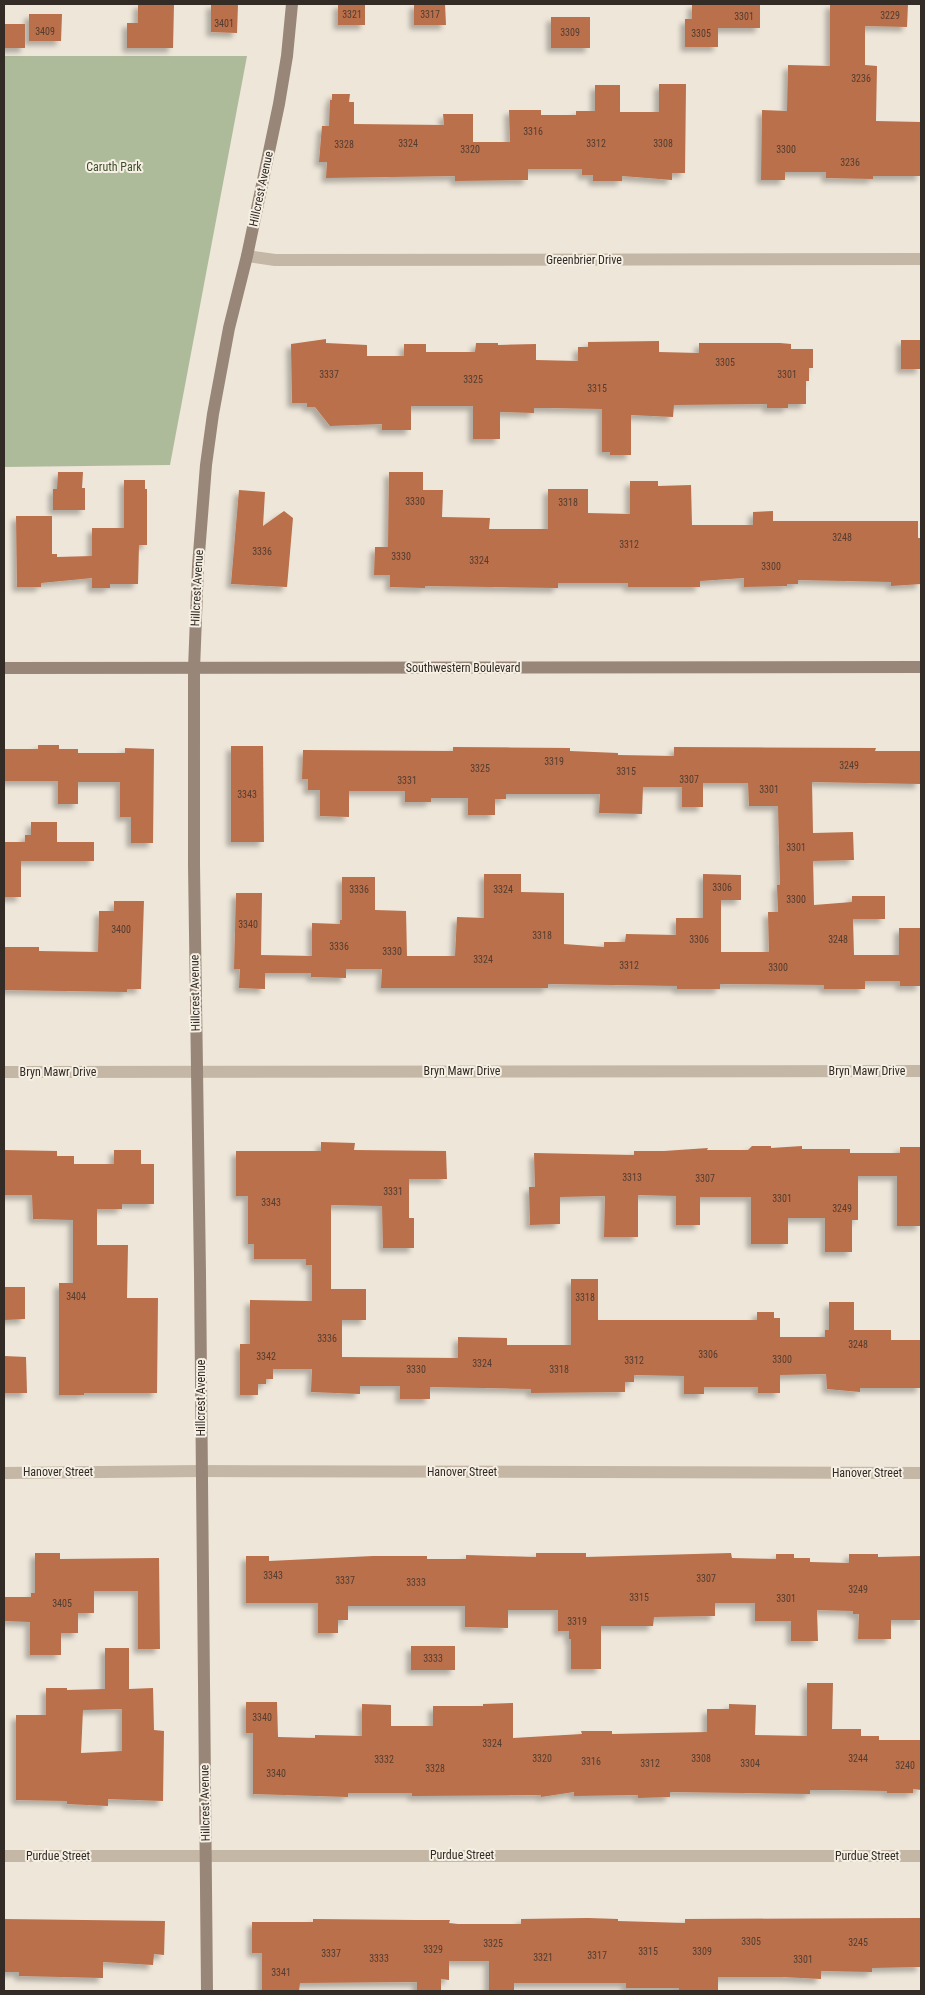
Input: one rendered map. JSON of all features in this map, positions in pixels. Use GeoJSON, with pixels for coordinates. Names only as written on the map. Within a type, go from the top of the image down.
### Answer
{"type":"FeatureCollection","features":[{"type":"Feature","properties":{"kind":"street","name":"Hillcrest Avenue"},"geometry":{"type":"LineString","coordinates":[[207,1991],[194,865],[194,668],[198,566],[206,465],[213,414],[229,328],[247,256],[279,104],[287,56],[292,4]]}},
{"type":"Feature","properties":{"kind":"street","name":"Greenbrier Drive"},"geometry":{"type":"LineString","coordinates":[[247,256],[275,260],[921,260]]}},
{"type":"Feature","properties":{"kind":"street","name":"Southwestern Boulevard"},"geometry":{"type":"LineString","coordinates":[[4,668],[921,667]]}},
{"type":"Feature","properties":{"kind":"street","name":"Bryn Mawr Drive"},"geometry":{"type":"LineString","coordinates":[[4,1072],[921,1071]]}},
{"type":"Feature","properties":{"kind":"street","name":"Hanover Street"},"geometry":{"type":"LineString","coordinates":[[4,1473],[201,1471],[921,1473]]}},
{"type":"Feature","properties":{"kind":"street","name":"Purdue Street"},"geometry":{"type":"LineString","coordinates":[[4,1856],[921,1856]]}},
{"type":"Feature","properties":{"kind":"green space","name":"Caruth Park"},"geometry":{"type":"Polygon","coordinates":[[[4,56],[247,56],[170,465],[4,467],[4,56]]]}},
{"type":"Feature","properties":{"kind":"building"},"geometry":{"type":"Polygon","coordinates":[[[138,4],[174,4],[173,48],[127,48],[127,23],[138,23],[138,4]]]}},
{"type":"Feature","properties":{"kind":"building"},"geometry":{"type":"Polygon","coordinates":[[[211,4],[238,4],[237,33],[211,32],[211,4]]]}},
{"type":"Feature","properties":{"kind":"building"},"geometry":{"type":"Polygon","coordinates":[[[338,4],[365,4],[365,25],[338,25],[338,4]]]}},
{"type":"Feature","properties":{"kind":"building"},"geometry":{"type":"Polygon","coordinates":[[[414,4],[445,4],[446,25],[414,25],[414,4]]]}},
{"type":"Feature","properties":{"kind":"building"},"geometry":{"type":"Polygon","coordinates":[[[692,4],[760,4],[760,28],[718,28],[718,47],[685,47],[685,19],[692,19],[692,4]]]}},
{"type":"Feature","properties":{"kind":"building"},"geometry":{"type":"Polygon","coordinates":[[[830,4],[908,4],[907,27],[865,26],[865,65],[877,66],[876,121],[921,122],[921,176],[873,176],[873,179],[826,178],[826,172],[785,172],[785,180],[761,180],[762,110],[787,111],[788,65],[830,66],[830,4]]]}},
{"type":"Feature","properties":{"kind":"building"},"geometry":{"type":"Polygon","coordinates":[[[29,14],[62,14],[61,41],[29,41],[29,14]]]}},
{"type":"Feature","properties":{"kind":"building"},"geometry":{"type":"Polygon","coordinates":[[[551,17],[590,17],[590,48],[551,48],[551,17]]]}},
{"type":"Feature","properties":{"kind":"building"},"geometry":{"type":"Polygon","coordinates":[[[4,24],[25,24],[25,48],[4,48],[4,24]]]}},
{"type":"Feature","properties":{"kind":"building"},"geometry":{"type":"Polygon","coordinates":[[[659,84],[686,84],[685,173],[672,173],[672,180],[622,176],[622,181],[593,181],[593,175],[582,175],[582,169],[528,169],[528,180],[455,181],[455,176],[326,178],[327,162],[319,162],[322,126],[329,126],[332,94],[350,94],[349,102],[354,102],[354,124],[444,125],[443,114],[473,114],[473,142],[510,142],[509,110],[541,110],[541,115],[576,115],[576,111],[595,111],[595,85],[620,85],[620,112],[659,112],[659,84]]]}},
{"type":"Feature","properties":{"kind":"building"},"geometry":{"type":"Polygon","coordinates":[[[326,339],[326,343],[367,345],[367,356],[404,356],[404,344],[426,344],[426,352],[475,352],[476,343],[498,343],[498,345],[536,344],[536,360],[578,361],[578,347],[588,347],[588,342],[659,341],[659,352],[699,353],[699,343],[780,343],[791,344],[791,349],[813,349],[813,368],[809,368],[809,381],[806,381],[806,404],[788,404],[788,408],[767,408],[767,404],[674,405],[673,417],[631,415],[631,455],[610,455],[610,452],[602,452],[602,409],[534,408],[534,413],[500,412],[500,439],[473,439],[473,406],[411,406],[411,430],[382,430],[382,424],[330,426],[315,407],[307,407],[307,403],[292,403],[291,344],[326,339]]]}},
{"type":"Feature","properties":{"kind":"building"},"geometry":{"type":"Polygon","coordinates":[[[901,340],[920,340],[921,369],[901,369],[901,340]]]}},
{"type":"Feature","properties":{"kind":"building"},"geometry":{"type":"Polygon","coordinates":[[[58,472],[83,472],[82,488],[85,488],[85,510],[53,510],[53,489],[57,489],[58,472]]]}},
{"type":"Feature","properties":{"kind":"building"},"geometry":{"type":"Polygon","coordinates":[[[389,472],[423,472],[423,490],[443,490],[442,517],[490,518],[489,529],[548,529],[548,489],[588,489],[588,513],[630,514],[630,481],[658,481],[658,486],[691,485],[692,525],[753,525],[753,512],[773,511],[773,521],[918,521],[918,538],[921,538],[921,584],[891,586],[891,582],[798,580],[798,584],[787,584],[787,586],[744,587],[744,578],[700,581],[700,587],[628,587],[628,583],[558,583],[558,588],[390,587],[390,575],[374,575],[375,547],[388,547],[389,472]]]}},
{"type":"Feature","properties":{"kind":"building"},"geometry":{"type":"Polygon","coordinates":[[[124,480],[145,480],[145,489],[147,489],[147,545],[139,545],[138,584],[110,584],[110,588],[92,588],[92,578],[41,583],[41,587],[17,587],[16,516],[52,516],[52,554],[57,554],[57,557],[92,556],[92,528],[124,528],[124,480]]]}},
{"type":"Feature","properties":{"kind":"building"},"geometry":{"type":"Polygon","coordinates":[[[239,490],[265,492],[263,526],[284,511],[293,518],[287,587],[231,584],[239,490]]]}},
{"type":"Feature","properties":{"kind":"building"},"geometry":{"type":"Polygon","coordinates":[[[38,745],[59,745],[59,749],[78,749],[78,753],[125,753],[125,748],[154,749],[153,843],[131,843],[131,817],[120,817],[120,782],[78,782],[78,804],[58,804],[58,781],[4,781],[4,749],[38,749],[38,745]]]}},
{"type":"Feature","properties":{"kind":"building"},"geometry":{"type":"Polygon","coordinates":[[[231,746],[263,746],[264,842],[231,842],[231,746]]]}},
{"type":"Feature","properties":{"kind":"building"},"geometry":{"type":"Polygon","coordinates":[[[453,747],[570,748],[570,751],[618,753],[618,755],[674,756],[674,747],[876,748],[875,751],[921,751],[920,784],[812,782],[813,833],[853,832],[854,860],[813,861],[814,905],[852,902],[852,896],[885,896],[885,919],[853,919],[854,955],[899,955],[899,928],[921,928],[921,986],[900,986],[900,981],[865,981],[865,989],[824,989],[824,985],[720,984],[720,989],[677,989],[677,986],[548,984],[548,988],[381,988],[382,969],[346,969],[346,978],[311,977],[311,973],[265,973],[265,989],[239,988],[240,969],[234,969],[236,893],[262,893],[261,955],[312,956],[312,923],[340,924],[340,920],[342,920],[342,877],[375,877],[375,910],[406,911],[407,956],[455,956],[457,917],[484,918],[484,874],[521,874],[521,892],[564,893],[564,944],[604,947],[604,942],[625,942],[626,934],[676,935],[676,918],[703,918],[703,874],[741,875],[741,900],[721,900],[721,952],[769,952],[768,912],[778,912],[777,885],[780,885],[778,806],[749,806],[748,783],[703,783],[703,807],[682,807],[682,787],[643,787],[642,814],[599,813],[600,794],[506,794],[506,799],[495,799],[495,815],[468,815],[468,798],[431,798],[431,802],[405,802],[405,791],[349,791],[349,817],[320,816],[320,790],[308,790],[308,779],[302,779],[303,750],[453,751],[453,747]]]}},
{"type":"Feature","properties":{"kind":"building"},"geometry":{"type":"Polygon","coordinates":[[[31,822],[57,822],[57,842],[94,842],[94,861],[21,861],[21,897],[4,897],[4,842],[25,842],[25,835],[31,835],[31,822]]]}},
{"type":"Feature","properties":{"kind":"building"},"geometry":{"type":"Polygon","coordinates":[[[114,901],[144,901],[141,989],[127,989],[127,992],[4,990],[4,947],[39,947],[39,951],[98,952],[99,911],[114,911],[114,901]]]}},
{"type":"Feature","properties":{"kind":"building"},"geometry":{"type":"Polygon","coordinates":[[[321,1142],[355,1143],[354,1150],[446,1151],[447,1179],[409,1179],[409,1218],[414,1218],[414,1248],[383,1248],[382,1206],[331,1205],[331,1289],[366,1289],[366,1320],[342,1320],[342,1357],[458,1358],[458,1337],[507,1338],[507,1345],[571,1345],[571,1279],[598,1279],[598,1320],[757,1320],[757,1312],[774,1312],[774,1318],[780,1318],[780,1337],[825,1337],[825,1330],[829,1330],[829,1302],[854,1302],[854,1330],[891,1330],[891,1340],[921,1340],[921,1388],[860,1388],[860,1392],[827,1389],[826,1374],[780,1375],[780,1393],[758,1393],[758,1387],[704,1387],[704,1394],[684,1394],[684,1376],[634,1375],[634,1382],[625,1382],[625,1392],[531,1393],[531,1389],[430,1387],[430,1399],[400,1399],[400,1386],[360,1386],[360,1394],[311,1392],[312,1369],[273,1369],[273,1379],[266,1379],[266,1384],[258,1384],[258,1395],[240,1395],[240,1344],[250,1344],[250,1300],[312,1301],[312,1265],[306,1265],[306,1259],[254,1259],[254,1244],[248,1244],[248,1196],[236,1196],[236,1151],[321,1151],[321,1142]]]}},
{"type":"Feature","properties":{"kind":"building"},"geometry":{"type":"Polygon","coordinates":[[[752,1146],[771,1146],[771,1148],[802,1146],[802,1149],[850,1149],[850,1153],[900,1153],[900,1147],[921,1147],[921,1226],[897,1226],[897,1176],[858,1176],[858,1220],[852,1220],[852,1252],[825,1252],[825,1218],[788,1218],[788,1244],[751,1244],[751,1197],[700,1197],[700,1225],[676,1225],[676,1196],[638,1195],[638,1237],[604,1237],[605,1196],[560,1197],[560,1224],[530,1225],[529,1187],[535,1187],[534,1153],[634,1155],[634,1151],[708,1148],[707,1150],[748,1150],[752,1146]]]}},
{"type":"Feature","properties":{"kind":"building"},"geometry":{"type":"Polygon","coordinates":[[[4,1150],[57,1151],[57,1156],[74,1156],[74,1164],[114,1164],[114,1150],[141,1150],[141,1164],[154,1164],[154,1204],[122,1204],[122,1209],[97,1209],[97,1245],[128,1245],[127,1298],[158,1298],[157,1393],[59,1395],[59,1283],[73,1283],[73,1220],[33,1219],[32,1195],[4,1195],[4,1150]]]}},
{"type":"Feature","properties":{"kind":"building"},"geometry":{"type":"Polygon","coordinates":[[[4,1287],[25,1287],[25,1319],[4,1320],[4,1287]]]}},
{"type":"Feature","properties":{"kind":"building"},"geometry":{"type":"Polygon","coordinates":[[[4,1356],[26,1357],[27,1393],[4,1393],[4,1356]]]}},
{"type":"Feature","properties":{"kind":"building"},"geometry":{"type":"Polygon","coordinates":[[[35,1553],[60,1553],[60,1559],[159,1558],[160,1649],[138,1649],[138,1591],[94,1591],[94,1613],[78,1613],[78,1633],[61,1633],[61,1655],[30,1655],[30,1622],[4,1621],[4,1597],[31,1597],[31,1593],[35,1593],[35,1553]]]}},
{"type":"Feature","properties":{"kind":"building"},"geometry":{"type":"Polygon","coordinates":[[[536,1553],[586,1553],[586,1557],[731,1553],[732,1558],[776,1559],[776,1554],[794,1554],[794,1558],[810,1558],[810,1562],[849,1563],[849,1554],[878,1554],[878,1557],[921,1556],[921,1620],[891,1620],[891,1639],[858,1639],[859,1614],[853,1614],[853,1611],[817,1610],[818,1641],[791,1641],[791,1621],[755,1621],[755,1603],[715,1603],[715,1616],[654,1617],[653,1626],[601,1626],[601,1669],[571,1669],[571,1639],[569,1639],[569,1631],[558,1631],[558,1610],[508,1610],[508,1628],[465,1627],[465,1606],[348,1606],[348,1620],[338,1620],[338,1633],[318,1633],[318,1603],[246,1603],[246,1556],[269,1556],[269,1561],[373,1556],[427,1556],[427,1559],[466,1559],[466,1555],[536,1557],[536,1553]]]}},
{"type":"Feature","properties":{"kind":"building"},"geometry":{"type":"Polygon","coordinates":[[[411,1646],[455,1646],[455,1670],[411,1670],[411,1646]]]}},
{"type":"Feature","properties":{"kind":"building"},"geometry":{"type":"Polygon","coordinates":[[[105,1648],[129,1648],[129,1689],[153,1688],[154,1730],[164,1731],[163,1801],[108,1799],[108,1806],[67,1804],[67,1801],[16,1800],[16,1715],[46,1715],[46,1688],[67,1688],[67,1690],[105,1689],[105,1648]],[[122,1709],[83,1710],[81,1753],[122,1751],[122,1709]]]}},
{"type":"Feature","properties":{"kind":"building"},"geometry":{"type":"Polygon","coordinates":[[[807,1683],[833,1683],[832,1729],[861,1729],[861,1736],[879,1736],[879,1740],[921,1740],[921,1790],[913,1789],[913,1793],[887,1793],[887,1791],[810,1790],[810,1794],[670,1792],[670,1797],[638,1798],[638,1795],[574,1796],[574,1792],[541,1797],[541,1795],[412,1796],[412,1793],[348,1793],[348,1797],[253,1794],[253,1733],[246,1733],[246,1702],[277,1702],[278,1737],[315,1738],[315,1735],[362,1736],[362,1704],[391,1705],[391,1726],[433,1726],[433,1706],[483,1706],[483,1704],[513,1703],[513,1738],[582,1734],[581,1731],[612,1731],[612,1734],[707,1732],[707,1709],[729,1709],[729,1704],[756,1705],[755,1735],[807,1736],[807,1683]]]}},
{"type":"Feature","properties":{"kind":"building"},"geometry":{"type":"Polygon","coordinates":[[[588,1918],[685,1923],[685,1919],[921,1918],[921,1967],[872,1968],[872,1972],[821,1971],[821,1979],[718,1977],[718,1990],[702,1991],[679,1991],[679,1988],[626,1988],[626,1983],[514,1983],[514,1991],[489,1991],[489,1961],[449,1961],[449,1980],[441,1979],[441,1991],[417,1991],[417,1982],[300,1983],[299,1991],[262,1991],[262,1953],[252,1953],[252,1922],[313,1922],[313,1919],[450,1920],[449,1923],[458,1924],[521,1924],[521,1919],[588,1918]]]}},
{"type":"Feature","properties":{"kind":"building"},"geometry":{"type":"Polygon","coordinates":[[[4,1919],[165,1921],[164,1955],[154,1954],[153,1965],[103,1962],[103,1978],[19,1976],[19,1972],[4,1972],[4,1919]]]}}]}
